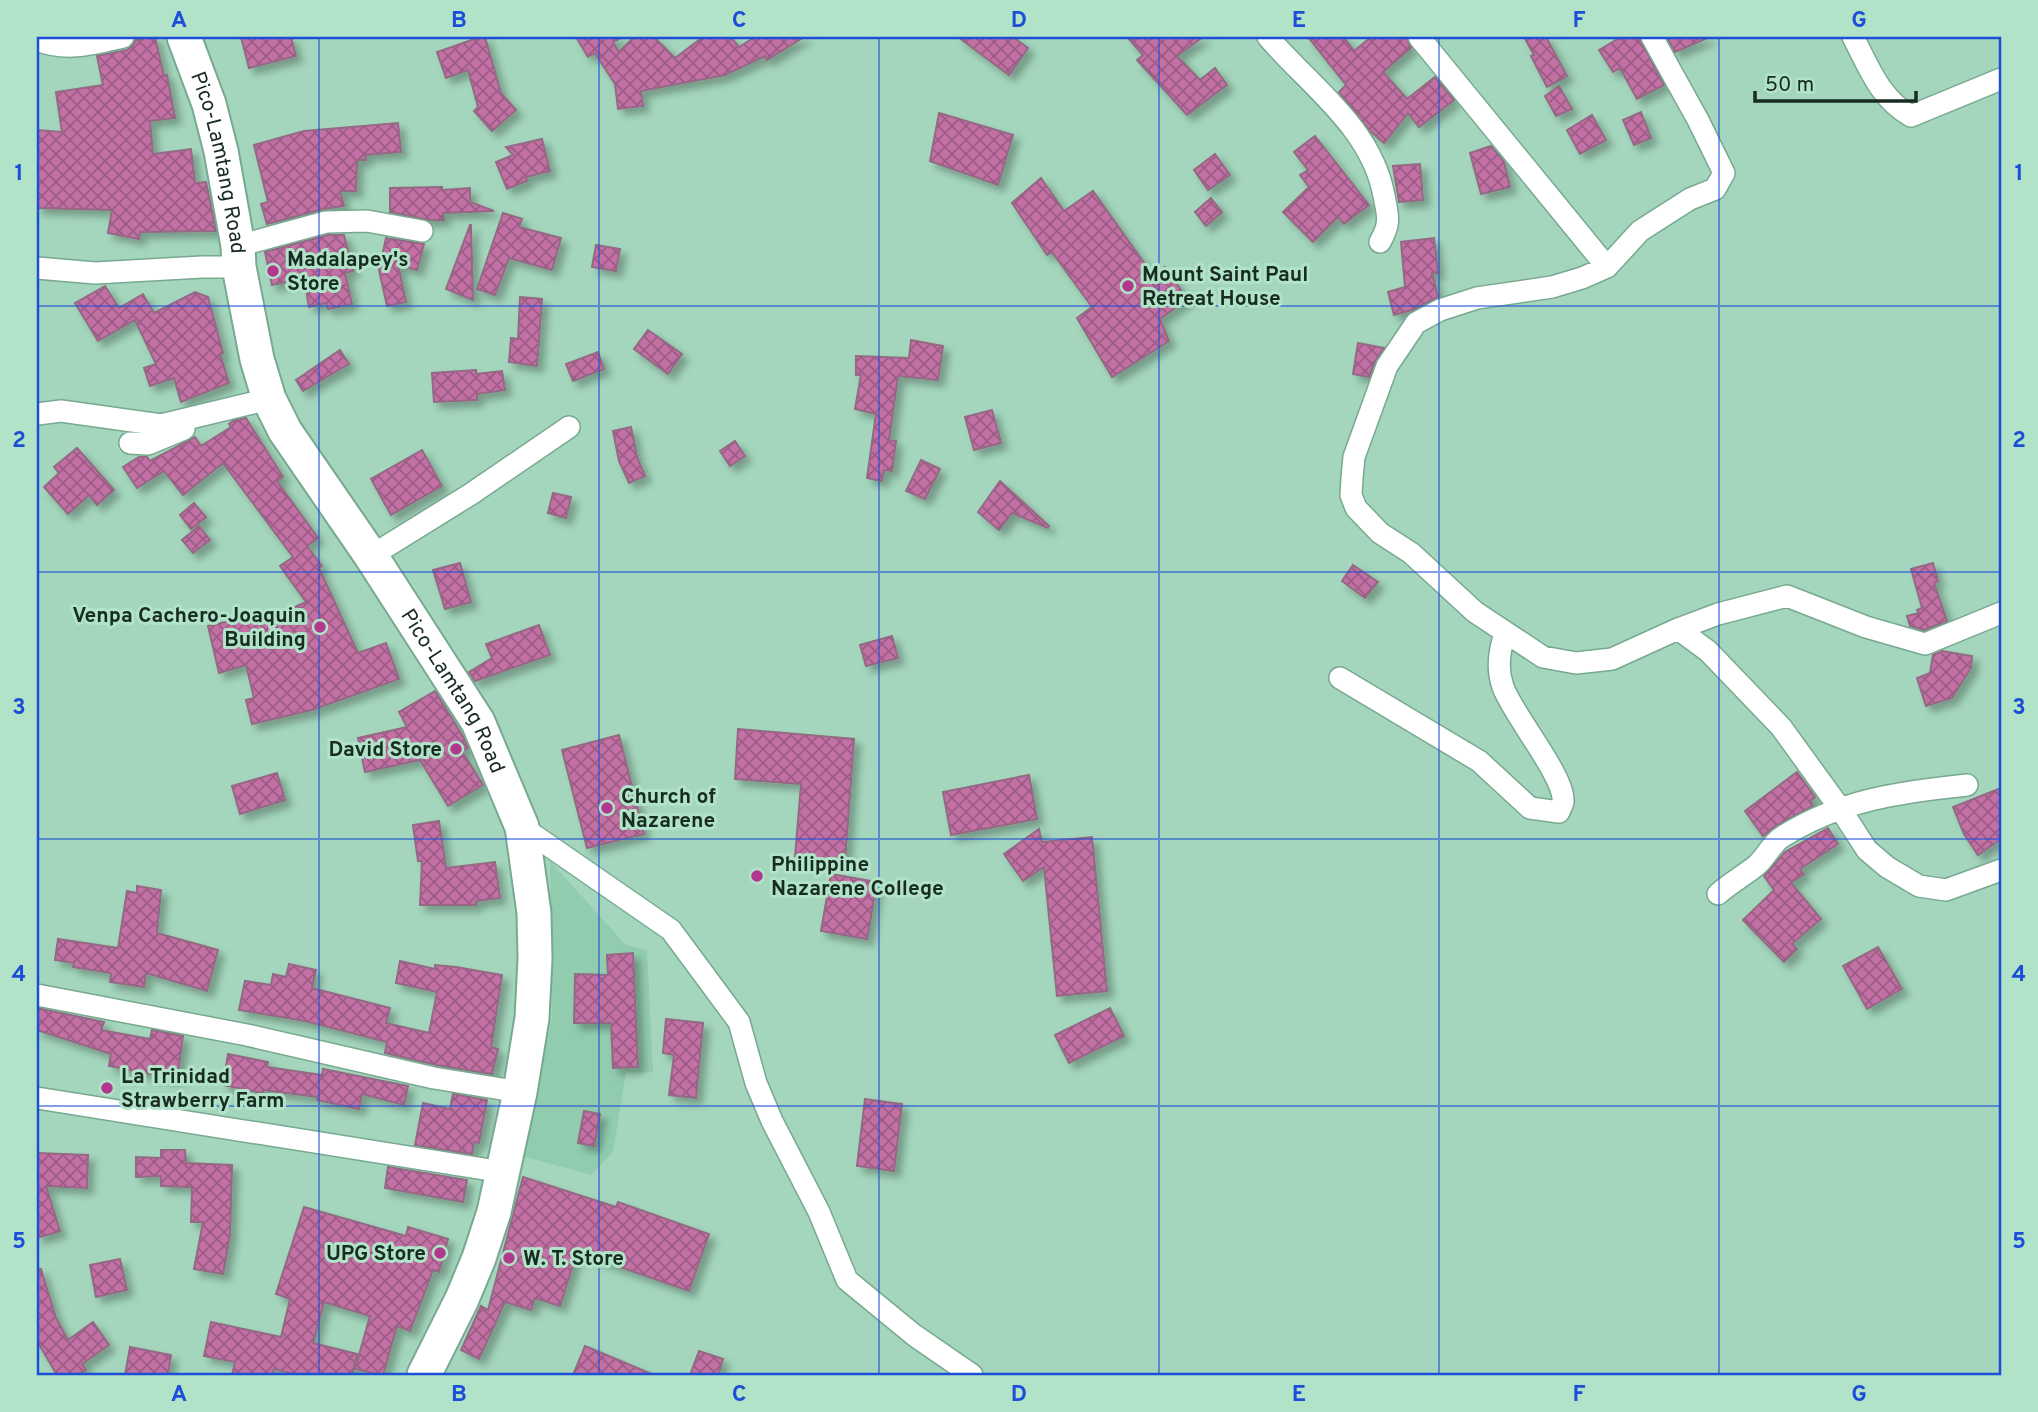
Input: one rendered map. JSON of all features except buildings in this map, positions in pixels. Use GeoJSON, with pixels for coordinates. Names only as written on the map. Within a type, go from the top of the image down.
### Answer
{"type":"FeatureCollection","features":[{"type":"Feature","properties":{"kind":"main road","name":"Pico-Lamtang Road"},"geometry":{"type":"LineString","coordinates":[[184,37],[209,104],[221,151],[257,359],[269,399],[285,431],[371,556],[478,722],[522,827],[534,913],[535,959],[532,1018],[520,1092],[494,1212],[462,1299],[424,1375]]}},
{"type":"Feature","properties":{"kind":"street"},"geometry":{"type":"LineString","coordinates":[[37,40],[51,46],[79,47],[123,37]]}},
{"type":"Feature","properties":{"kind":"street"},"geometry":{"type":"LineString","coordinates":[[1268,37],[1344,117],[1370,151],[1382,185],[1387,211],[1388,228],[1380,242]]}},
{"type":"Feature","properties":{"kind":"street"},"geometry":{"type":"LineString","coordinates":[[1419,37],[1606,267]]}},
{"type":"Feature","properties":{"kind":"street"},"geometry":{"type":"LineString","coordinates":[[1652,37],[1699,120],[1724,173],[1715,189],[1690,199],[1640,231],[1606,267],[1582,278],[1552,287],[1477,298],[1440,310],[1416,323],[1387,366],[1354,457],[1351,495],[1356,508],[1380,533],[1411,553],[1475,612],[1504,634],[1543,657],[1576,663],[1612,659],[1718,614],[1787,596],[1866,627],[1925,644],[2001,612]]}},
{"type":"Feature","properties":{"kind":"street"},"geometry":{"type":"LineString","coordinates":[[1853,37],[1879,88],[1897,108],[1911,116],[2001,79]]}},
{"type":"Feature","properties":{"kind":"street"},"geometry":{"type":"LineString","coordinates":[[37,268],[95,273],[202,267],[326,222],[367,221],[422,231]]}},
{"type":"Feature","properties":{"kind":"street"},"geometry":{"type":"LineString","coordinates":[[37,414],[61,411],[161,425],[269,399]]}},
{"type":"Feature","properties":{"kind":"street"},"geometry":{"type":"LineString","coordinates":[[130,443],[148,444],[187,428],[217,423],[216,413]]}},
{"type":"Feature","properties":{"kind":"street"},"geometry":{"type":"LineString","coordinates":[[371,556],[471,494],[569,427]]}},
{"type":"Feature","properties":{"kind":"street"},"geometry":{"type":"LineString","coordinates":[[1678,629],[1708,651],[1781,727],[1867,850],[1887,867],[1919,886],[1947,890],[2001,870]]}},
{"type":"Feature","properties":{"kind":"street"},"geometry":{"type":"LineString","coordinates":[[1340,678],[1479,761],[1530,808],[1559,812],[1563,802],[1558,782],[1519,719],[1502,685],[1499,652],[1504,634]]}},
{"type":"Feature","properties":{"kind":"street"},"geometry":{"type":"LineString","coordinates":[[1718,894],[1757,865],[1780,838],[1839,807],[1912,790],[1967,785]]}},
{"type":"Feature","properties":{"kind":"street"},"geometry":{"type":"LineString","coordinates":[[522,827],[670,930],[739,1022],[756,1083],[772,1121],[819,1212],[847,1280],[914,1335],[972,1375]]}},
{"type":"Feature","properties":{"kind":"street"},"geometry":{"type":"LineString","coordinates":[[37,995],[247,1035],[434,1078],[520,1092]]}},
{"type":"Feature","properties":{"kind":"street"},"geometry":{"type":"LineString","coordinates":[[37,1098],[503,1172]]}},
{"type":"Feature","properties":{"kind":"shaded area"},"geometry":{"type":"Polygon","coordinates":[[[550,861],[626,945],[647,950],[653,1072],[626,1073],[613,1152],[591,1175],[522,1156],[552,1017],[550,861]]]}},
{"type":"Feature","properties":{"kind":"place","name":"Madalapey's Store"},"geometry":{"type":"Point","coordinates":[273,271]}},
{"type":"Feature","properties":{"kind":"place","name":"Mount Saint Paul Retreat House"},"geometry":{"type":"Point","coordinates":[1128,286]}},
{"type":"Feature","properties":{"kind":"place","name":"Venpa Cachero-Joaquin Building"},"geometry":{"type":"Point","coordinates":[320,627]}},
{"type":"Feature","properties":{"kind":"place","name":"David Store"},"geometry":{"type":"Point","coordinates":[456,749]}},
{"type":"Feature","properties":{"kind":"place","name":"Church of Nazarene"},"geometry":{"type":"Point","coordinates":[607,808]}},
{"type":"Feature","properties":{"kind":"place","name":"Philippine Nazarene College"},"geometry":{"type":"Point","coordinates":[757,876]}},
{"type":"Feature","properties":{"kind":"place","name":"La Trinidad Strawberry Farm"},"geometry":{"type":"Point","coordinates":[107,1088]}},
{"type":"Feature","properties":{"kind":"place","name":"UPG Store"},"geometry":{"type":"Point","coordinates":[440,1253]}},
{"type":"Feature","properties":{"kind":"place","name":"W. T. Store"},"geometry":{"type":"Point","coordinates":[509,1258]}}]}
